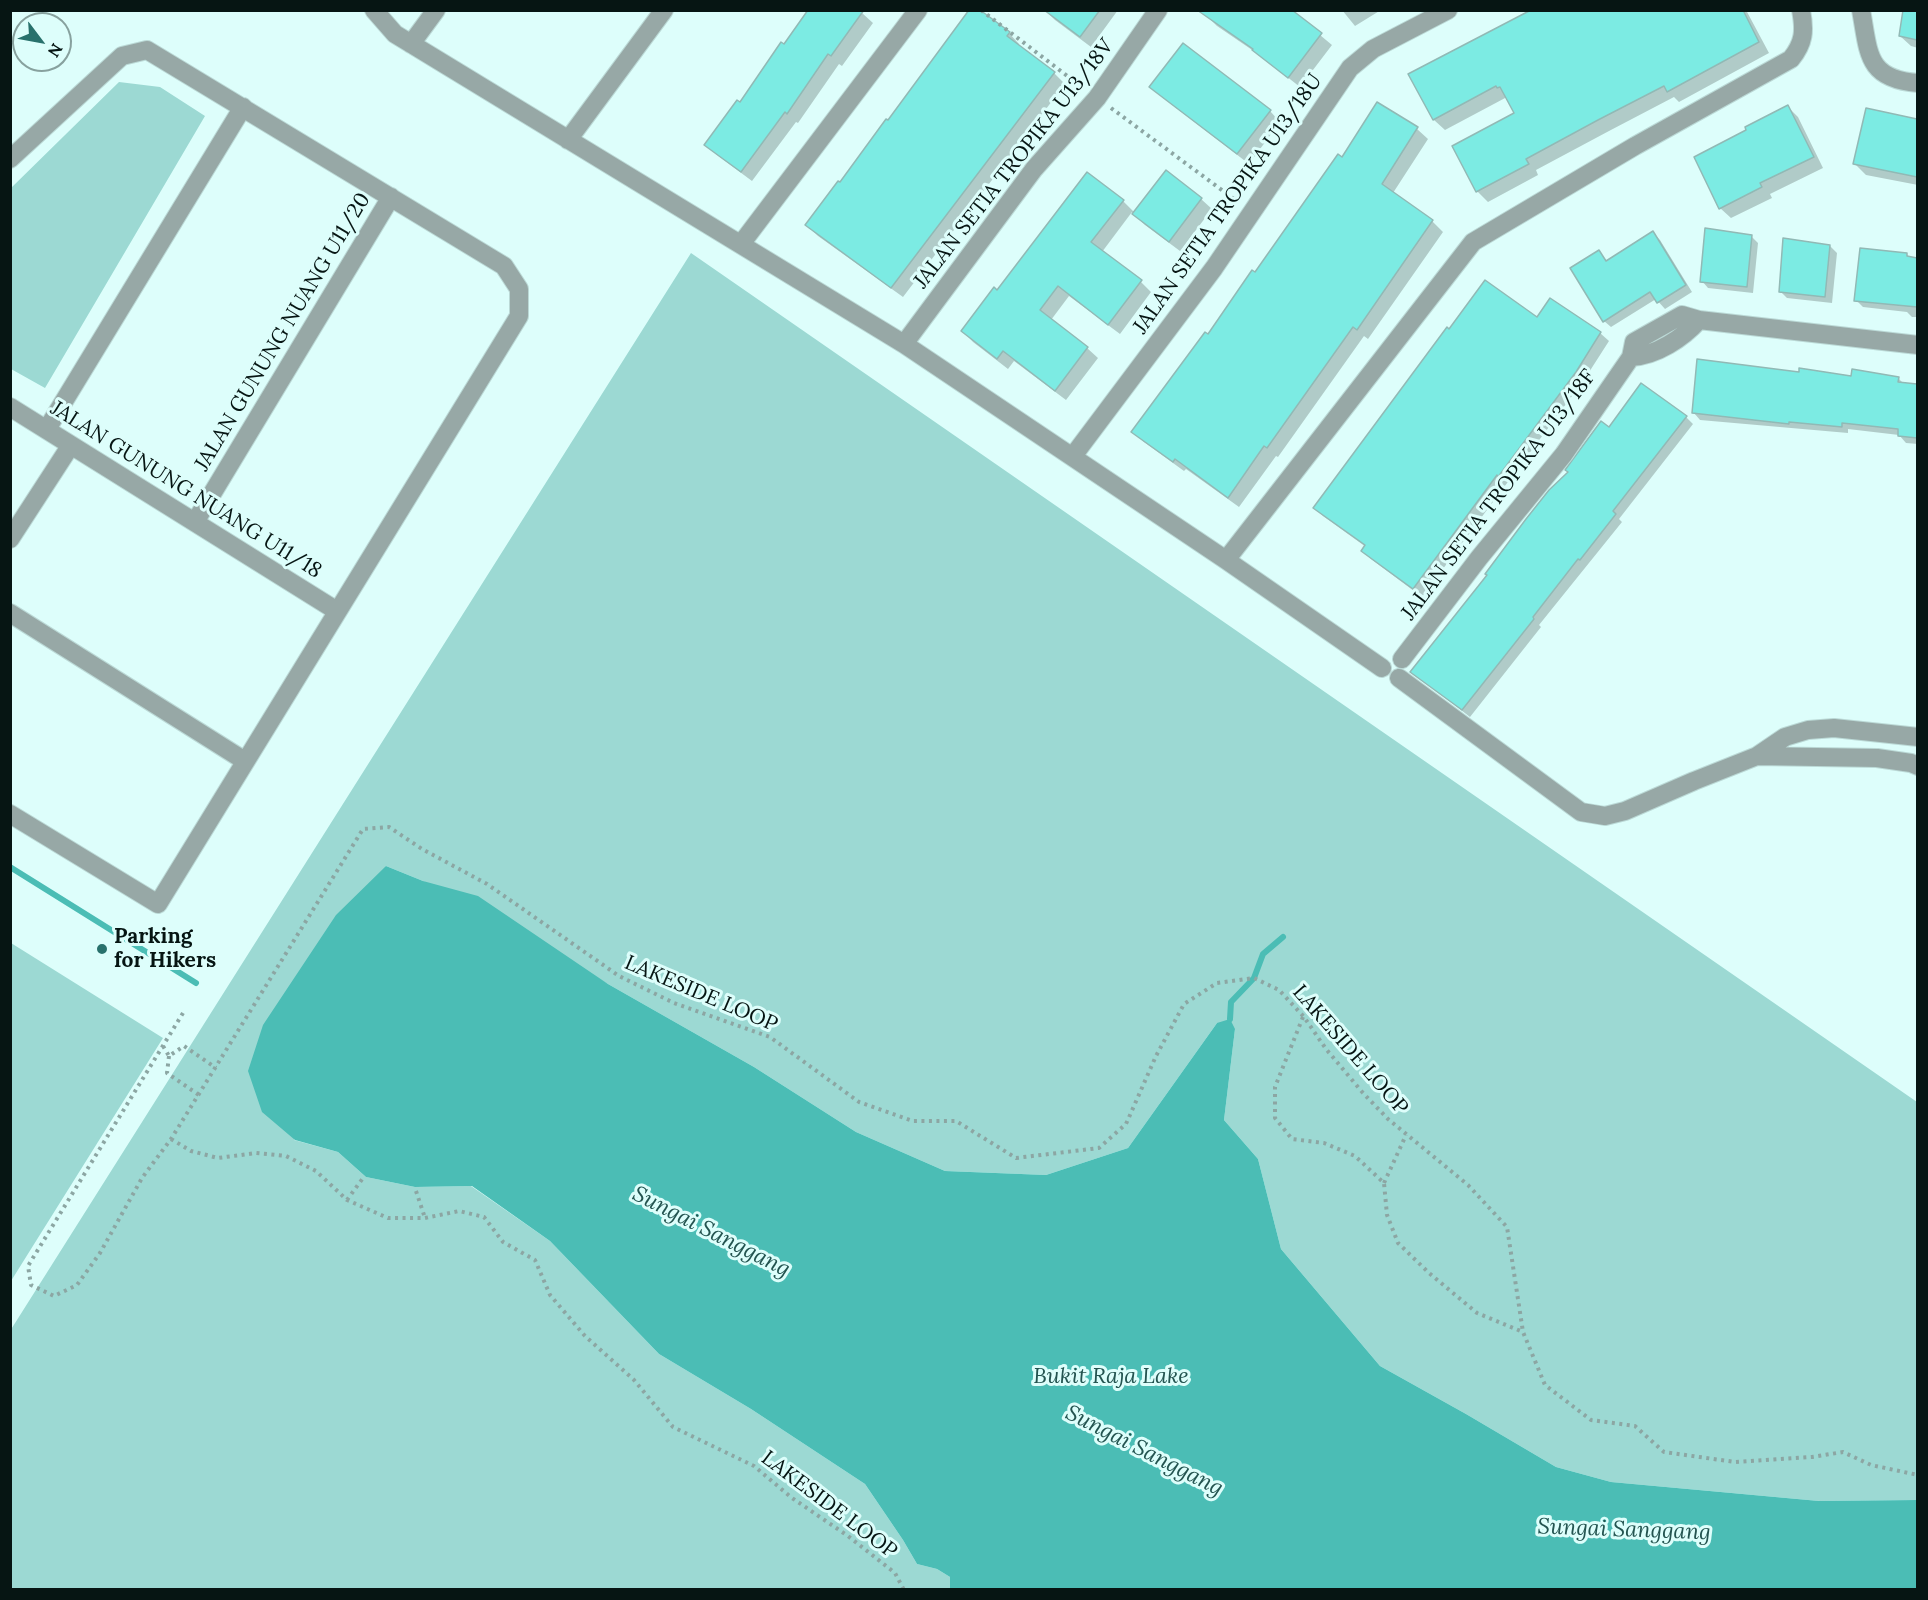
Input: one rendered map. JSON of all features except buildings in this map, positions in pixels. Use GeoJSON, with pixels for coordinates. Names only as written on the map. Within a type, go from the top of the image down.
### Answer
{"type":"FeatureCollection","features":[{"type":"Feature","properties":{"kind":"street"},"geometry":{"type":"LineString","coordinates":[[374,10],[395,34],[904,344],[1074,456],[1382,668],[1388,678],[1399,678],[1581,812],[1605,816],[1625,811],[1757,756],[1785,737],[1808,730],[1834,728],[1917,736]]}},
{"type":"Feature","properties":{"kind":"street"},"geometry":{"type":"LineString","coordinates":[[411,44],[436,10]]}},
{"type":"Feature","properties":{"kind":"street"},"geometry":{"type":"LineString","coordinates":[[568,140],[664,10]]}},
{"type":"Feature","properties":{"kind":"street"},"geometry":{"type":"LineString","coordinates":[[741,244],[918,10]]}},
{"type":"Feature","properties":{"kind":"street","name":"JALAN SETIA TROPIKA U13/18V"},"geometry":{"type":"LineString","coordinates":[[904,344],[1034,169],[1097,98],[1158,10]]}},
{"type":"Feature","properties":{"kind":"street","name":"JALAN SETIA TROPIKA U13/18U"},"geometry":{"type":"LineString","coordinates":[[1074,456],[1214,268],[1350,68],[1373,49],[1448,10]]}},
{"type":"Feature","properties":{"kind":"street"},"geometry":{"type":"LineString","coordinates":[[1226,560],[1473,242],[1635,146],[1791,59],[1800,48],[1804,27],[1801,10]]}},
{"type":"Feature","properties":{"kind":"street"},"geometry":{"type":"LineString","coordinates":[[1861,10],[1870,56],[1874,65],[1890,78],[1901,82],[1917,83]]}},
{"type":"Feature","properties":{"kind":"street"},"geometry":{"type":"LineString","coordinates":[[10,159],[122,56],[147,50],[504,266],[519,289],[519,316],[158,904],[10,814]]}},
{"type":"Feature","properties":{"kind":"street"},"geometry":{"type":"LineString","coordinates":[[47,429],[243,107]]}},
{"type":"Feature","properties":{"kind":"street","name":"JALAN GUNUNG NUANG U11/20"},"geometry":{"type":"LineString","coordinates":[[195,522],[391,197]]}},
{"type":"Feature","properties":{"kind":"street","name":"JALAN SETIA TROPIKA U13/18F"},"geometry":{"type":"LineString","coordinates":[[1402,659],[1479,558],[1564,454],[1631,357],[1644,357],[1688,333],[1699,320],[1917,345]]}},
{"type":"Feature","properties":{"kind":"street","name":"JALAN GUNUNG NUANG U11/18"},"geometry":{"type":"LineString","coordinates":[[10,406],[337,611]]}},
{"type":"Feature","properties":{"kind":"street"},"geometry":{"type":"LineString","coordinates":[[10,539],[71,444]]}},
{"type":"Feature","properties":{"kind":"street"},"geometry":{"type":"LineString","coordinates":[[10,613],[245,761]]}},
{"type":"Feature","properties":{"kind":"street"},"geometry":{"type":"LineString","coordinates":[[1382,668],[1385,661],[1391,657],[1402,659],[1406,669],[1399,678]]}},
{"type":"Feature","properties":{"kind":"street"},"geometry":{"type":"LineString","coordinates":[[1757,756],[1877,758],[1917,766]]}},
{"type":"Feature","properties":{"kind":"path"},"geometry":{"type":"LineString","coordinates":[[981,10],[1252,212]]}},
{"type":"Feature","properties":{"kind":"path","name":"LAKESIDE LOOP"},"geometry":{"type":"LineString","coordinates":[[216,1068],[363,829],[389,827],[422,849],[488,884],[619,976],[674,1003],[770,1037],[859,1102],[913,1121],[956,1121],[1017,1158],[1099,1148],[1126,1124],[1156,1056],[1184,1004],[1217,983],[1254,978],[1279,990],[1304,1017],[1326,1049],[1363,1094],[1406,1135],[1468,1185],[1507,1227],[1523,1332],[1545,1385],[1591,1420],[1635,1426],[1664,1452],[1735,1462],[1812,1457],[1843,1452],[1871,1465],[1917,1475]]}},
{"type":"Feature","properties":{"kind":"path"},"geometry":{"type":"LineString","coordinates":[[169,1056],[184,1046],[216,1068],[171,1139],[141,1178],[100,1253],[77,1285],[54,1296],[31,1285],[28,1266],[183,1013]]}},
{"type":"Feature","properties":{"kind":"path"},"geometry":{"type":"LineString","coordinates":[[1304,1017],[1275,1087],[1275,1118],[1292,1139],[1324,1143],[1354,1156],[1384,1182]]}},
{"type":"Feature","properties":{"kind":"path"},"geometry":{"type":"LineString","coordinates":[[163,1046],[169,1056],[167,1073],[198,1095]]}},
{"type":"Feature","properties":{"kind":"path"},"geometry":{"type":"LineString","coordinates":[[1406,1135],[1384,1182],[1387,1215],[1398,1243],[1429,1273],[1477,1313],[1523,1332]]}},
{"type":"Feature","properties":{"kind":"path","name":"LAKESIDE LOOP"},"geometry":{"type":"LineString","coordinates":[[171,1139],[191,1151],[218,1158],[256,1153],[286,1156],[316,1172],[347,1200],[388,1218],[425,1218],[459,1211],[484,1217],[503,1242],[535,1260],[550,1295],[585,1336],[634,1380],[673,1427],[754,1466],[792,1498],[848,1536],[895,1573],[904,1590]]}},
{"type":"Feature","properties":{"kind":"path"},"geometry":{"type":"LineString","coordinates":[[347,1200],[363,1178]]}},
{"type":"Feature","properties":{"kind":"path"},"geometry":{"type":"LineString","coordinates":[[416,1191],[425,1218]]}},
{"type":"Feature","properties":{"kind":"shaded area"},"geometry":{"type":"Polygon","coordinates":[[[119,82],[160,87],[205,116],[45,388],[11,369],[11,188],[119,82]]]}},
{"type":"Feature","properties":{"kind":"shaded area"},"geometry":{"type":"Polygon","coordinates":[[[691,253],[1917,1102],[1917,1500],[1819,1501],[1611,1482],[1556,1467],[1380,1366],[1281,1249],[1258,1159],[1224,1120],[1235,1029],[1217,1023],[1128,1148],[1046,1175],[945,1171],[856,1132],[754,1067],[608,984],[423,881],[386,866],[294,1140],[338,1152],[366,1177],[415,1187],[471,1186],[550,1241],[659,1354],[751,1409],[865,1484],[917,1564],[937,1569],[950,1577],[950,1589],[11,1589],[10,1331],[691,253]]]}},
{"type":"Feature","properties":{"kind":"shaded area"},"geometry":{"type":"Polygon","coordinates":[[[11,943],[163,1038],[11,1281],[11,943]]]}},
{"type":"Feature","properties":{"kind":"water","name":"Bukit Raja Lake"},"geometry":{"type":"Polygon","coordinates":[[[386,866],[423,881],[478,896],[608,984],[754,1067],[856,1132],[945,1171],[1046,1175],[1128,1148],[1217,1023],[1230,1019],[1235,1029],[1224,1120],[1258,1159],[1281,1249],[1380,1366],[1556,1467],[1611,1482],[1819,1501],[1917,1500],[1917,1589],[950,1589],[950,1577],[937,1569],[917,1564],[865,1484],[751,1409],[659,1354],[550,1241],[472,1186],[415,1187],[366,1177],[338,1152],[295,1140],[262,1112],[248,1071],[263,1025],[336,915],[386,866]]]}},
{"type":"Feature","properties":{"kind":"waterway","name":"Sungai Sanggang"},"geometry":{"type":"LineString","coordinates":[[10,867],[196,983]]}},
{"type":"Feature","properties":{"kind":"waterway"},"geometry":{"type":"LineString","coordinates":[[1230,1019],[1231,1002],[1254,978],[1263,954],[1283,937]]}},
{"type":"Feature","properties":{"kind":"place","name":"Parking for Hikers"},"geometry":{"type":"Point","coordinates":[102,949]}}]}
